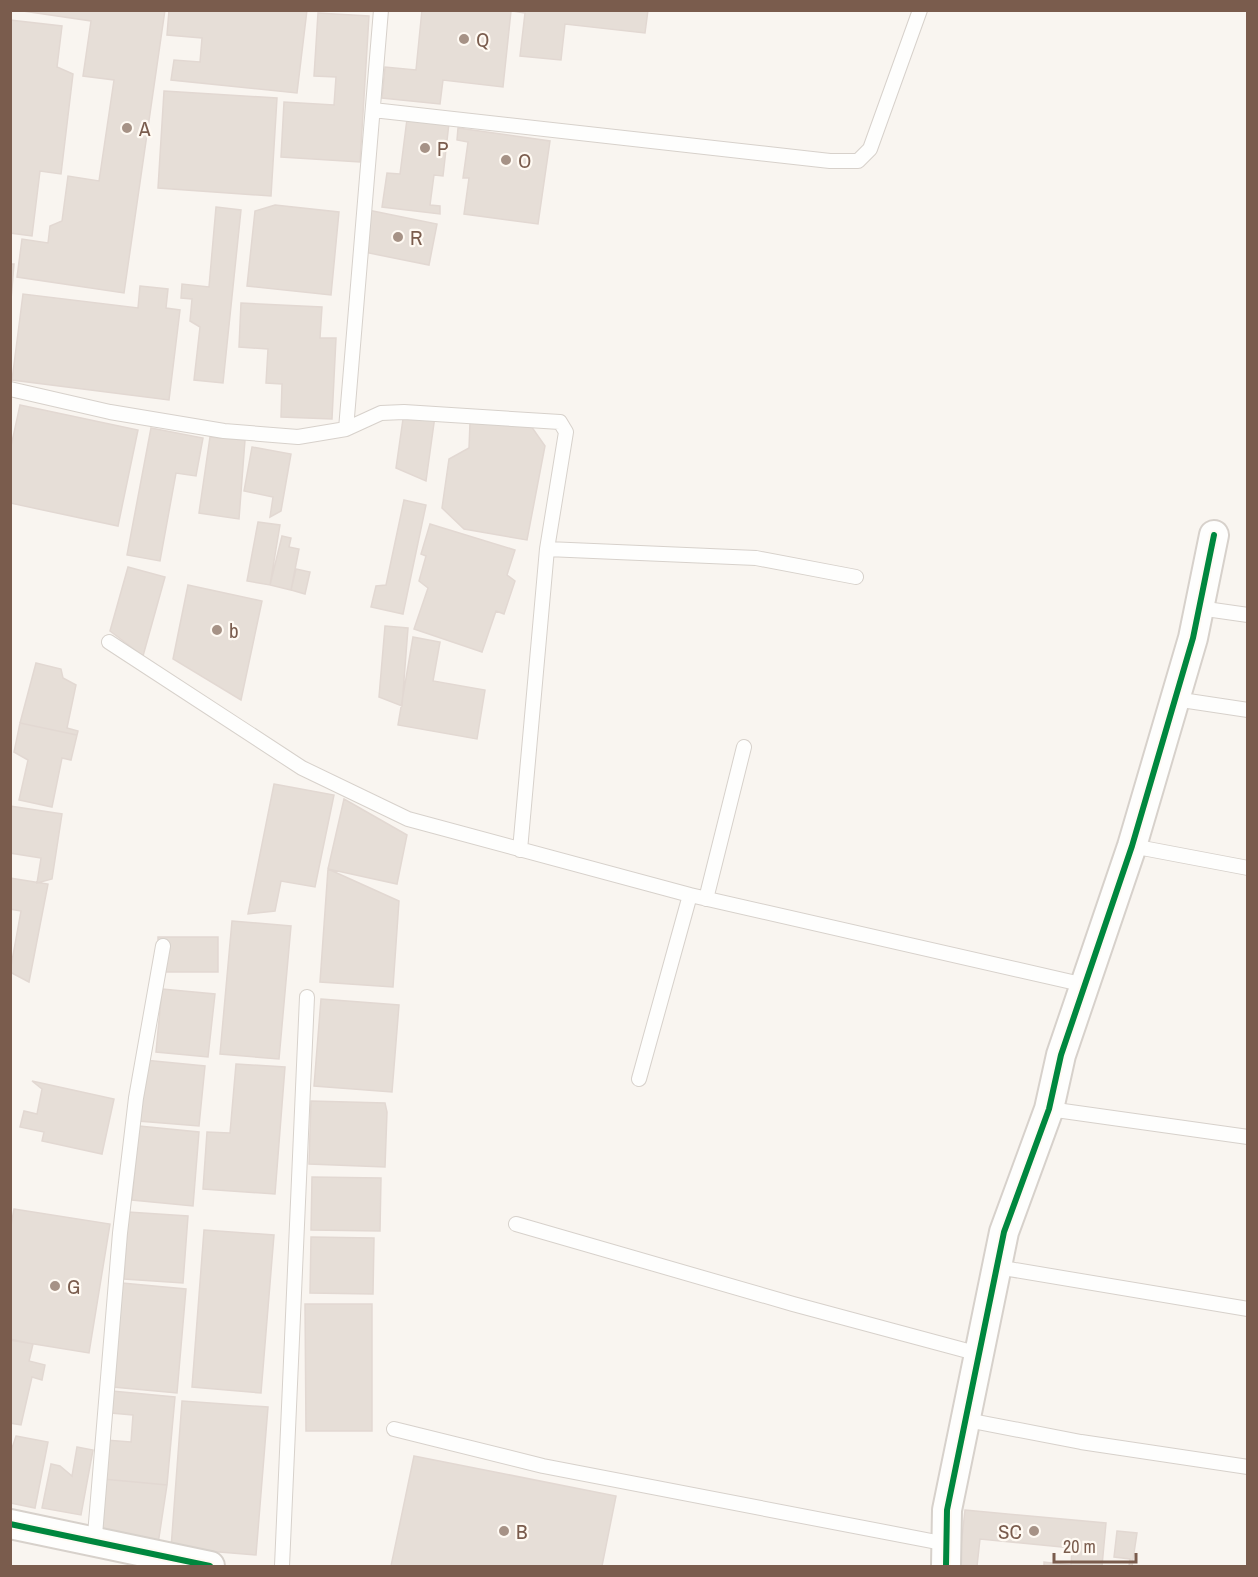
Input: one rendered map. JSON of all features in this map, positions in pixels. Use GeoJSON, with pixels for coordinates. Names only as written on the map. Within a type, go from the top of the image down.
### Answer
{"type":"FeatureCollection","features":[{"type":"Feature","properties":{"kind":"street"},"geometry":{"type":"LineString","coordinates":[[946,1555],[947,1510],[1004,1232],[1048,1108],[1061,1055],[1132,846],[1199,608],[1214,535]]}},
{"type":"Feature","properties":{"kind":"street"},"geometry":{"type":"LineString","coordinates":[[10,1524],[210,1566]]}},
{"type":"Feature","properties":{"kind":"lane"},"geometry":{"type":"LineString","coordinates":[[346,429],[381,10]]}},
{"type":"Feature","properties":{"kind":"lane"},"geometry":{"type":"LineString","coordinates":[[373,110],[830,161],[858,161],[870,149],[920,10]]}},
{"type":"Feature","properties":{"kind":"lane"},"geometry":{"type":"LineString","coordinates":[[10,389],[110,412],[224,431],[298,437],[346,429],[381,413],[404,412],[560,422],[566,432],[547,549],[520,850]]}},
{"type":"Feature","properties":{"kind":"lane"},"geometry":{"type":"LineString","coordinates":[[547,549],[756,558],[855,577]]}},
{"type":"Feature","properties":{"kind":"lane"},"geometry":{"type":"LineString","coordinates":[[1199,608],[1248,615]]}},
{"type":"Feature","properties":{"kind":"lane"},"geometry":{"type":"LineString","coordinates":[[109,642],[302,768],[408,819],[706,899],[1085,985]]}},
{"type":"Feature","properties":{"kind":"lane"},"geometry":{"type":"LineString","coordinates":[[1175,699],[1248,710]]}},
{"type":"Feature","properties":{"kind":"lane"},"geometry":{"type":"LineString","coordinates":[[706,899],[744,747]]}},
{"type":"Feature","properties":{"kind":"lane"},"geometry":{"type":"LineString","coordinates":[[1132,846],[1248,868]]}},
{"type":"Feature","properties":{"kind":"lane"},"geometry":{"type":"LineString","coordinates":[[639,1079],[690,895]]}},
{"type":"Feature","properties":{"kind":"lane"},"geometry":{"type":"LineString","coordinates":[[96,1541],[120,1233],[135,1098],[163,945]]}},
{"type":"Feature","properties":{"kind":"lane"},"geometry":{"type":"LineString","coordinates":[[282,1566],[307,997]]}},
{"type":"Feature","properties":{"kind":"lane"},"geometry":{"type":"LineString","coordinates":[[1048,1108],[1248,1137]]}},
{"type":"Feature","properties":{"kind":"lane"},"geometry":{"type":"LineString","coordinates":[[516,1224],[793,1304],[979,1354]]}},
{"type":"Feature","properties":{"kind":"lane"},"geometry":{"type":"LineString","coordinates":[[997,1267],[1248,1310]]}},
{"type":"Feature","properties":{"kind":"lane"},"geometry":{"type":"LineString","coordinates":[[967,1420],[1081,1442],[1248,1467]]}},
{"type":"Feature","properties":{"kind":"lane"},"geometry":{"type":"LineString","coordinates":[[394,1429],[543,1466],[946,1555]]}},
{"type":"Feature","properties":{"kind":"building","name":"A"},"geometry":{"type":"Polygon","coordinates":[[[16,10],[165,10],[124,293],[17,277],[22,239],[48,243],[50,226],[62,221],[68,176],[99,181],[114,80],[83,76],[91,21],[16,10]]]}},
{"type":"Feature","properties":{"kind":"building","name":"A"},"geometry":{"type":"Polygon","coordinates":[[[169,10],[307,10],[297,93],[171,80],[174,60],[200,62],[202,38],[167,35],[169,10]]]}},
{"type":"Feature","properties":{"kind":"building","name":"Q"},"geometry":{"type":"Polygon","coordinates":[[[422,10],[511,11],[503,87],[443,80],[440,104],[382,98],[385,67],[416,70],[422,10]]]}},
{"type":"Feature","properties":{"kind":"building"},"geometry":{"type":"Polygon","coordinates":[[[507,10],[648,10],[645,33],[565,24],[561,60],[520,56],[525,13],[507,10]]]}},
{"type":"Feature","properties":{"kind":"building"},"geometry":{"type":"Polygon","coordinates":[[[318,13],[369,16],[360,162],[281,157],[284,102],[334,105],[336,77],[314,76],[318,13]]]}},
{"type":"Feature","properties":{"kind":"building"},"geometry":{"type":"Polygon","coordinates":[[[10,20],[62,26],[57,67],[73,74],[61,174],[40,171],[32,236],[10,233],[10,20]]]}},
{"type":"Feature","properties":{"kind":"building","name":"A"},"geometry":{"type":"Polygon","coordinates":[[[164,91],[277,98],[271,196],[158,188],[164,91]]]}},
{"type":"Feature","properties":{"kind":"building","name":"P"},"geometry":{"type":"Polygon","coordinates":[[[407,119],[449,123],[443,176],[434,175],[430,205],[440,206],[440,214],[382,207],[387,173],[400,174],[407,119]]]}},
{"type":"Feature","properties":{"kind":"building","name":"O"},"geometry":{"type":"Polygon","coordinates":[[[458,128],[550,141],[538,224],[464,214],[469,178],[463,178],[468,142],[457,140],[458,128]]]}},
{"type":"Feature","properties":{"kind":"building"},"geometry":{"type":"Polygon","coordinates":[[[275,205],[339,212],[331,295],[247,286],[255,211],[275,205]]]}},
{"type":"Feature","properties":{"kind":"building"},"geometry":{"type":"Polygon","coordinates":[[[216,207],[241,210],[223,383],[194,380],[200,327],[190,321],[192,299],[181,298],[182,284],[209,287],[216,207]]]}},
{"type":"Feature","properties":{"kind":"building","name":"R"},"geometry":{"type":"Polygon","coordinates":[[[368,210],[437,224],[429,265],[359,251],[368,210]]]}},
{"type":"Feature","properties":{"kind":"building"},"geometry":{"type":"Polygon","coordinates":[[[10,264],[14,264],[10,312],[10,264]]]}},
{"type":"Feature","properties":{"kind":"building"},"geometry":{"type":"Polygon","coordinates":[[[140,286],[168,289],[166,308],[180,310],[169,400],[12,380],[23,294],[138,308],[140,286]]]}},
{"type":"Feature","properties":{"kind":"building"},"geometry":{"type":"Polygon","coordinates":[[[241,303],[322,307],[320,338],[336,338],[332,419],[281,417],[282,384],[266,383],[268,349],[239,347],[241,303]]]}},
{"type":"Feature","properties":{"kind":"building"},"geometry":{"type":"Polygon","coordinates":[[[20,405],[138,430],[118,526],[10,503],[10,451],[20,405]]]}},
{"type":"Feature","properties":{"kind":"building"},"geometry":{"type":"Polygon","coordinates":[[[404,412],[435,416],[426,481],[396,468],[404,412]]]}},
{"type":"Feature","properties":{"kind":"building"},"geometry":{"type":"Polygon","coordinates":[[[470,423],[531,426],[545,446],[527,540],[464,529],[442,508],[449,459],[469,448],[470,423]]]}},
{"type":"Feature","properties":{"kind":"building"},"geometry":{"type":"Polygon","coordinates":[[[151,428],[203,438],[196,476],[176,473],[160,561],[127,555],[151,428]]]}},
{"type":"Feature","properties":{"kind":"building"},"geometry":{"type":"Polygon","coordinates":[[[210,437],[245,440],[239,519],[199,513],[210,437]]]}},
{"type":"Feature","properties":{"kind":"building"},"geometry":{"type":"Polygon","coordinates":[[[252,447],[291,454],[281,511],[270,517],[273,497],[244,491],[252,447]]]}},
{"type":"Feature","properties":{"kind":"building"},"geometry":{"type":"Polygon","coordinates":[[[404,500],[426,505],[403,614],[371,607],[376,586],[386,585],[404,500]]]}},
{"type":"Feature","properties":{"kind":"building","name":"B"},"geometry":{"type":"Polygon","coordinates":[[[258,522],[280,525],[270,585],[247,581],[258,522]]]}},
{"type":"Feature","properties":{"kind":"building"},"geometry":{"type":"Polygon","coordinates":[[[430,524],[515,550],[507,575],[515,581],[504,614],[496,611],[482,652],[414,629],[428,588],[419,581],[426,556],[421,554],[430,524]]]}},
{"type":"Feature","properties":{"kind":"building","name":"B"},"geometry":{"type":"Polygon","coordinates":[[[282,536],[291,538],[289,547],[299,549],[291,590],[270,585],[282,536]]]}},
{"type":"Feature","properties":{"kind":"building"},"geometry":{"type":"Polygon","coordinates":[[[128,567],[165,577],[143,656],[110,631],[128,567]]]}},
{"type":"Feature","properties":{"kind":"building","name":"B"},"geometry":{"type":"Polygon","coordinates":[[[296,569],[310,572],[305,594],[291,590],[296,569]]]}},
{"type":"Feature","properties":{"kind":"building","name":"b"},"geometry":{"type":"Polygon","coordinates":[[[188,585],[262,601],[241,700],[173,659],[188,585]]]}},
{"type":"Feature","properties":{"kind":"building"},"geometry":{"type":"Polygon","coordinates":[[[385,626],[408,628],[402,706],[379,697],[385,626]]]}},
{"type":"Feature","properties":{"kind":"building"},"geometry":{"type":"Polygon","coordinates":[[[413,637],[440,642],[433,681],[485,690],[477,739],[398,725],[413,637]]]}},
{"type":"Feature","properties":{"kind":"building"},"geometry":{"type":"Polygon","coordinates":[[[36,663],[61,669],[63,678],[76,685],[67,728],[78,731],[77,735],[20,723],[36,663]]]}},
{"type":"Feature","properties":{"kind":"building"},"geometry":{"type":"Polygon","coordinates":[[[20,723],[77,735],[71,760],[62,758],[52,807],[19,800],[28,760],[14,752],[20,723]]]}},
{"type":"Feature","properties":{"kind":"building"},"geometry":{"type":"Polygon","coordinates":[[[274,784],[334,795],[315,887],[281,881],[275,911],[248,914],[274,784]]]}},
{"type":"Feature","properties":{"kind":"building"},"geometry":{"type":"Polygon","coordinates":[[[344,799],[407,835],[397,884],[328,869],[344,799]]]}},
{"type":"Feature","properties":{"kind":"building"},"geometry":{"type":"Polygon","coordinates":[[[10,806],[62,814],[52,879],[37,883],[41,858],[10,853],[10,806]]]}},
{"type":"Feature","properties":{"kind":"building"},"geometry":{"type":"Polygon","coordinates":[[[328,869],[399,901],[393,987],[320,982],[328,869]]]}},
{"type":"Feature","properties":{"kind":"building"},"geometry":{"type":"Polygon","coordinates":[[[10,878],[48,884],[29,982],[10,972],[21,911],[10,909],[10,878]]]}},
{"type":"Feature","properties":{"kind":"building"},"geometry":{"type":"Polygon","coordinates":[[[232,921],[291,926],[279,1059],[220,1054],[232,921]]]}},
{"type":"Feature","properties":{"kind":"building"},"geometry":{"type":"Polygon","coordinates":[[[158,937],[218,937],[218,972],[158,972],[158,937]]]}},
{"type":"Feature","properties":{"kind":"building"},"geometry":{"type":"Polygon","coordinates":[[[162,989],[215,994],[208,1057],[156,1052],[162,989]]]}},
{"type":"Feature","properties":{"kind":"building"},"geometry":{"type":"Polygon","coordinates":[[[321,999],[399,1005],[392,1092],[314,1086],[321,999]]]}},
{"type":"Feature","properties":{"kind":"building"},"geometry":{"type":"Polygon","coordinates":[[[144,1060],[205,1066],[199,1126],[138,1121],[144,1060]]]}},
{"type":"Feature","properties":{"kind":"building"},"geometry":{"type":"Polygon","coordinates":[[[236,1064],[285,1067],[275,1194],[203,1189],[207,1132],[230,1133],[236,1064]]]}},
{"type":"Feature","properties":{"kind":"building"},"geometry":{"type":"Polygon","coordinates":[[[32,1081],[114,1099],[102,1154],[42,1141],[44,1132],[20,1127],[24,1111],[37,1114],[42,1089],[32,1081]]]}},
{"type":"Feature","properties":{"kind":"building"},"geometry":{"type":"Polygon","coordinates":[[[311,1101],[385,1103],[387,1112],[385,1167],[309,1164],[311,1101]]]}},
{"type":"Feature","properties":{"kind":"building"},"geometry":{"type":"Polygon","coordinates":[[[139,1126],[199,1132],[193,1206],[132,1200],[139,1126]]]}},
{"type":"Feature","properties":{"kind":"building"},"geometry":{"type":"Polygon","coordinates":[[[312,1177],[381,1178],[380,1231],[311,1230],[312,1177]]]}},
{"type":"Feature","properties":{"kind":"building","name":"G"},"geometry":{"type":"Polygon","coordinates":[[[14,1209],[110,1224],[89,1353],[10,1340],[10,1231],[14,1209]]]}},
{"type":"Feature","properties":{"kind":"building"},"geometry":{"type":"Polygon","coordinates":[[[128,1212],[188,1216],[183,1283],[124,1279],[128,1212]]]}},
{"type":"Feature","properties":{"kind":"building"},"geometry":{"type":"Polygon","coordinates":[[[204,1230],[274,1235],[261,1393],[192,1387],[204,1230]]]}},
{"type":"Feature","properties":{"kind":"building"},"geometry":{"type":"Polygon","coordinates":[[[311,1237],[374,1238],[373,1294],[310,1293],[311,1237]]]}},
{"type":"Feature","properties":{"kind":"building"},"geometry":{"type":"Polygon","coordinates":[[[122,1283],[186,1289],[177,1393],[113,1387],[122,1283]]]}},
{"type":"Feature","properties":{"kind":"building"},"geometry":{"type":"Polygon","coordinates":[[[305,1304],[372,1304],[372,1431],[306,1431],[305,1304]]]}},
{"type":"Feature","properties":{"kind":"building"},"geometry":{"type":"Polygon","coordinates":[[[10,1339],[33,1344],[29,1361],[45,1365],[42,1380],[32,1377],[21,1425],[10,1423],[10,1339]]]}},
{"type":"Feature","properties":{"kind":"building"},"geometry":{"type":"Polygon","coordinates":[[[112,1391],[175,1397],[167,1485],[103,1479],[106,1440],[131,1442],[133,1415],[111,1413],[112,1391]]]}},
{"type":"Feature","properties":{"kind":"building"},"geometry":{"type":"Polygon","coordinates":[[[182,1401],[268,1407],[256,1555],[171,1548],[182,1401]]]}},
{"type":"Feature","properties":{"kind":"building"},"geometry":{"type":"Polygon","coordinates":[[[16,1436],[48,1442],[35,1508],[10,1503],[10,1454],[16,1436]]]}},
{"type":"Feature","properties":{"kind":"building"},"geometry":{"type":"Polygon","coordinates":[[[77,1447],[93,1450],[81,1515],[42,1508],[51,1464],[60,1466],[72,1476],[77,1447]]]}},
{"type":"Feature","properties":{"kind":"building","name":"B"},"geometry":{"type":"Polygon","coordinates":[[[414,1456],[616,1496],[602,1566],[391,1566],[414,1456]]]}},
{"type":"Feature","properties":{"kind":"building"},"geometry":{"type":"Polygon","coordinates":[[[103,1479],[167,1485],[158,1544],[95,1535],[103,1479]]]}},
{"type":"Feature","properties":{"kind":"building","name":"SC"},"geometry":{"type":"Polygon","coordinates":[[[965,1510],[1106,1523],[1102,1566],[1044,1566],[1044,1562],[1071,1565],[1072,1548],[980,1539],[977,1566],[959,1565],[965,1510]]]}},
{"type":"Feature","properties":{"kind":"building"},"geometry":{"type":"Polygon","coordinates":[[[1117,1531],[1137,1533],[1132,1566],[1129,1566],[1130,1559],[1114,1557],[1117,1531]]]}},
{"type":"Feature","properties":{"kind":"cycle path"},"geometry":{"type":"LineString","coordinates":[[946,1566],[947,1510],[1004,1232],[1049,1109],[1061,1055],[1132,846],[1193,638],[1214,535]]}},
{"type":"Feature","properties":{"kind":"cycle path"},"geometry":{"type":"LineString","coordinates":[[10,1524],[210,1566]]}},
{"type":"Feature","properties":{"kind":"place","name":"Q"},"geometry":{"type":"Point","coordinates":[464,39]}},
{"type":"Feature","properties":{"kind":"place","name":"A"},"geometry":{"type":"Point","coordinates":[127,128]}},
{"type":"Feature","properties":{"kind":"place","name":"P"},"geometry":{"type":"Point","coordinates":[425,148]}},
{"type":"Feature","properties":{"kind":"place","name":"O"},"geometry":{"type":"Point","coordinates":[506,160]}},
{"type":"Feature","properties":{"kind":"place","name":"R"},"geometry":{"type":"Point","coordinates":[398,237]}},
{"type":"Feature","properties":{"kind":"place","name":"b"},"geometry":{"type":"Point","coordinates":[217,630]}},
{"type":"Feature","properties":{"kind":"place","name":"G"},"geometry":{"type":"Point","coordinates":[55,1286]}},
{"type":"Feature","properties":{"kind":"place","name":"B"},"geometry":{"type":"Point","coordinates":[504,1531]}},
{"type":"Feature","properties":{"kind":"place","name":"SC"},"geometry":{"type":"Point","coordinates":[1034,1531]}}]}
